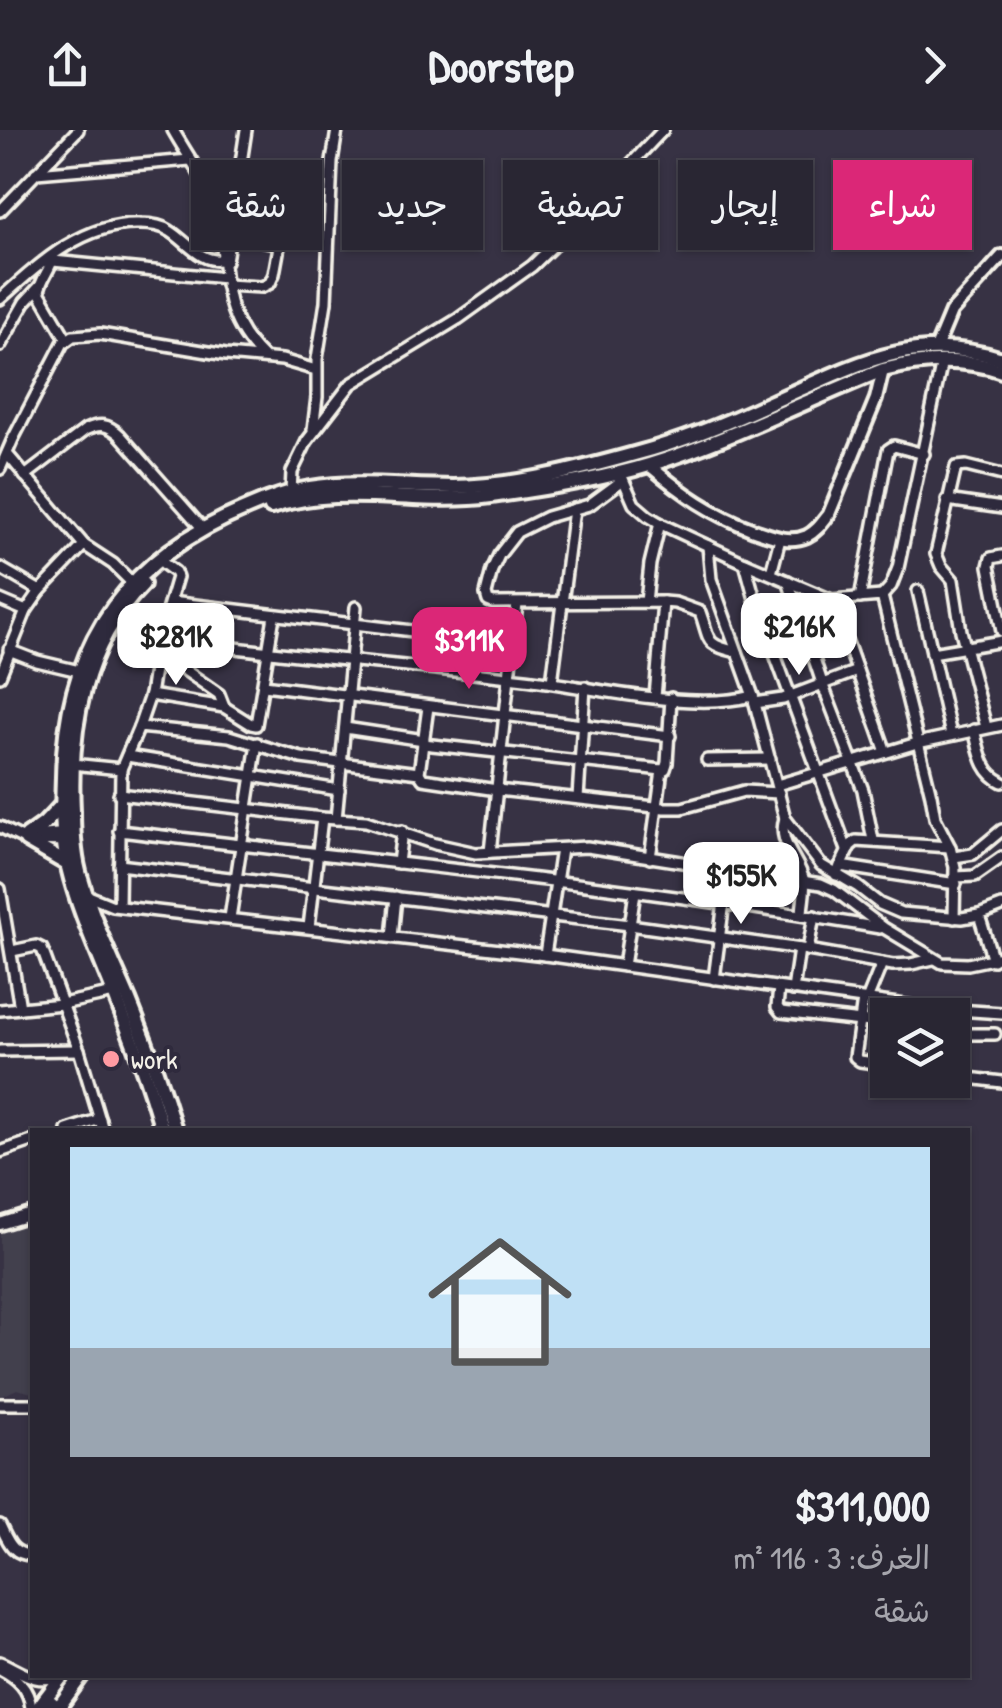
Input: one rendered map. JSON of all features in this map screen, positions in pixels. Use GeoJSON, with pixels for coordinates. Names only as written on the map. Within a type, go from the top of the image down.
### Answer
{"type":"FeatureCollection","features":[{"type":"Feature","properties":{"kind":"main road"},"geometry":{"type":"LineString","coordinates":[[161,1128],[67,864],[76,719],[92,660],[136,590],[164,564],[222,528],[286,502],[381,489],[466,486],[531,478],[639,453],[956,349],[1002,360]]}},
{"type":"Feature","properties":{"kind":"main road"},"geometry":{"type":"LineString","coordinates":[[174,1128],[136,1018],[92,916],[62,805],[68,711],[79,671],[93,639],[132,583],[204,529],[291,492],[333,485],[436,498],[486,496],[622,476],[757,417],[876,357],[900,352],[939,354],[1002,371]]}},
{"type":"Feature","properties":{"kind":"main road"},"geometry":{"type":"LineString","coordinates":[[62,805],[25,838],[67,864]]}},
{"type":"Feature","properties":{"kind":"main road"},"geometry":{"type":"LineString","coordinates":[[38,1705],[60,1678]]}},
{"type":"Feature","properties":{"kind":"main road"},"geometry":{"type":"LineString","coordinates":[[38,1705],[58,1708],[80,1678]]}},
{"type":"Feature","properties":{"kind":"street"},"geometry":{"type":"LineString","coordinates":[[0,210],[78,130]]}},
{"type":"Feature","properties":{"kind":"street"},"geometry":{"type":"LineString","coordinates":[[173,130],[216,210],[224,273],[240,331],[262,358]]}},
{"type":"Feature","properties":{"kind":"street"},"geometry":{"type":"LineString","coordinates":[[241,160],[246,130]]}},
{"type":"Feature","properties":{"kind":"street"},"geometry":{"type":"LineString","coordinates":[[312,432],[326,302],[337,130]]}},
{"type":"Feature","properties":{"kind":"street"},"geometry":{"type":"LineString","coordinates":[[291,492],[294,467],[312,432],[356,380],[458,319],[532,266],[663,130]]}},
{"type":"Feature","properties":{"kind":"street"},"geometry":{"type":"LineString","coordinates":[[36,174],[190,160]]}},
{"type":"Feature","properties":{"kind":"street"},"geometry":{"type":"LineString","coordinates":[[0,299],[97,230],[124,224],[162,226],[224,273]]}},
{"type":"Feature","properties":{"kind":"street"},"geometry":{"type":"LineString","coordinates":[[224,273],[228,250]]}},
{"type":"Feature","properties":{"kind":"street"},"geometry":{"type":"LineString","coordinates":[[53,258],[224,273],[262,287],[270,283],[278,250]]}},
{"type":"Feature","properties":{"kind":"street"},"geometry":{"type":"LineString","coordinates":[[738,652],[716,646],[708,639],[700,612],[675,603],[493,603],[486,598],[487,584],[499,555],[516,532],[594,502],[622,476],[634,504],[648,516],[744,564],[832,600],[882,596],[898,568],[924,454],[939,354],[951,312],[1002,256]]}},
{"type":"Feature","properties":{"kind":"street"},"geometry":{"type":"LineString","coordinates":[[0,346],[48,273],[53,258]]}},
{"type":"Feature","properties":{"kind":"street"},"geometry":{"type":"LineString","coordinates":[[40,286],[41,298],[66,340]]}},
{"type":"Feature","properties":{"kind":"street"},"geometry":{"type":"LineString","coordinates":[[132,583],[113,564],[84,545],[25,476],[2,461],[66,340],[81,334],[100,334],[299,363],[316,370]]}},
{"type":"Feature","properties":{"kind":"street"},"geometry":{"type":"LineString","coordinates":[[648,465],[711,512],[780,540],[805,537],[817,530],[829,514],[876,399],[883,370]]}},
{"type":"Feature","properties":{"kind":"street"},"geometry":{"type":"LineString","coordinates":[[864,377],[876,399]]}},
{"type":"Feature","properties":{"kind":"street"},"geometry":{"type":"LineString","coordinates":[[25,476],[85,430],[107,426],[120,435],[204,529]]}},
{"type":"Feature","properties":{"kind":"street"},"geometry":{"type":"LineString","coordinates":[[860,598],[888,450],[894,446],[924,454]]}},
{"type":"Feature","properties":{"kind":"street"},"geometry":{"type":"LineString","coordinates":[[986,727],[952,580],[936,554],[958,466],[1002,475]]}},
{"type":"Feature","properties":{"kind":"street"},"geometry":{"type":"LineString","coordinates":[[947,500],[1002,508]]}},
{"type":"Feature","properties":{"kind":"street"},"geometry":{"type":"LineString","coordinates":[[552,682],[574,509]]}},
{"type":"Feature","properties":{"kind":"street"},"geometry":{"type":"LineString","coordinates":[[646,602],[660,523]]}},
{"type":"Feature","properties":{"kind":"street"},"geometry":{"type":"LineString","coordinates":[[771,572],[780,540]]}},
{"type":"Feature","properties":{"kind":"street"},"geometry":{"type":"LineString","coordinates":[[0,676],[26,611],[84,545]]}},
{"type":"Feature","properties":{"kind":"street"},"geometry":{"type":"LineString","coordinates":[[708,546],[712,580],[754,700],[778,789],[784,818],[782,833],[804,882],[802,914]]}},
{"type":"Feature","properties":{"kind":"street"},"geometry":{"type":"LineString","coordinates":[[1002,556],[992,558],[989,566],[1002,631]]}},
{"type":"Feature","properties":{"kind":"street"},"geometry":{"type":"LineString","coordinates":[[116,906],[121,769],[150,695],[156,650],[177,577],[164,564]]}},
{"type":"Feature","properties":{"kind":"street"},"geometry":{"type":"LineString","coordinates":[[744,564],[847,850]]}},
{"type":"Feature","properties":{"kind":"street"},"geometry":{"type":"LineString","coordinates":[[0,568],[40,591]]}},
{"type":"Feature","properties":{"kind":"street"},"geometry":{"type":"LineString","coordinates":[[788,581],[863,790],[874,840]]}},
{"type":"Feature","properties":{"kind":"street"},"geometry":{"type":"LineString","coordinates":[[918,591],[951,734]]}},
{"type":"Feature","properties":{"kind":"street"},"geometry":{"type":"LineString","coordinates":[[882,596],[935,818],[952,852],[956,880],[954,918]]}},
{"type":"Feature","properties":{"kind":"street"},"geometry":{"type":"LineString","coordinates":[[0,600],[26,611]]}},
{"type":"Feature","properties":{"kind":"street"},"geometry":{"type":"LineString","coordinates":[[832,600],[886,752]]}},
{"type":"Feature","properties":{"kind":"street"},"geometry":{"type":"LineString","coordinates":[[170,602],[513,643]]}},
{"type":"Feature","properties":{"kind":"street"},"geometry":{"type":"LineString","coordinates":[[655,697],[663,602]]}},
{"type":"Feature","properties":{"kind":"street"},"geometry":{"type":"LineString","coordinates":[[490,852],[517,604]]}},
{"type":"Feature","properties":{"kind":"street"},"geometry":{"type":"LineString","coordinates":[[336,820],[356,607]]}},
{"type":"Feature","properties":{"kind":"street"},"geometry":{"type":"LineString","coordinates":[[150,695],[224,707],[256,724],[274,616]]}},
{"type":"Feature","properties":{"kind":"street"},"geometry":{"type":"LineString","coordinates":[[429,668],[434,634]]}},
{"type":"Feature","properties":{"kind":"street"},"geometry":{"type":"LineString","coordinates":[[159,638],[655,697],[722,701],[790,696],[857,671]]}},
{"type":"Feature","properties":{"kind":"street"},"geometry":{"type":"LineString","coordinates":[[932,653],[1002,640]]}},
{"type":"Feature","properties":{"kind":"street"},"geometry":{"type":"LineString","coordinates":[[9,650],[79,671]]}},
{"type":"Feature","properties":{"kind":"street"},"geometry":{"type":"LineString","coordinates":[[156,650],[219,694],[224,707]]}},
{"type":"Feature","properties":{"kind":"street"},"geometry":{"type":"LineString","coordinates":[[264,685],[670,736]]}},
{"type":"Feature","properties":{"kind":"street"},"geometry":{"type":"LineString","coordinates":[[578,798],[585,687]]}},
{"type":"Feature","properties":{"kind":"street"},"geometry":{"type":"LineString","coordinates":[[650,858],[662,770],[667,766],[671,698]]}},
{"type":"Feature","properties":{"kind":"street"},"geometry":{"type":"LineString","coordinates":[[428,706],[419,773],[423,779],[682,808],[744,791],[778,789],[917,743],[1002,724]]}},
{"type":"Feature","properties":{"kind":"street"},"geometry":{"type":"LineString","coordinates":[[138,727],[229,736],[302,758],[419,773]]}},
{"type":"Feature","properties":{"kind":"street"},"geometry":{"type":"LineString","coordinates":[[345,728],[502,753],[662,770]]}},
{"type":"Feature","properties":{"kind":"street"},"geometry":{"type":"LineString","coordinates":[[974,730],[984,766],[1002,782]]}},
{"type":"Feature","properties":{"kind":"street"},"geometry":{"type":"LineString","coordinates":[[230,918],[258,743]]}},
{"type":"Feature","properties":{"kind":"street"},"geometry":{"type":"LineString","coordinates":[[127,756],[339,790]]}},
{"type":"Feature","properties":{"kind":"street"},"geometry":{"type":"LineString","coordinates":[[707,760],[770,758]]}},
{"type":"Feature","properties":{"kind":"street"},"geometry":{"type":"LineString","coordinates":[[72,764],[121,769]]}},
{"type":"Feature","properties":{"kind":"street"},"geometry":{"type":"LineString","coordinates":[[119,794],[366,821],[476,853],[588,847],[821,884],[942,963],[958,965],[997,958],[978,915]]}},
{"type":"Feature","properties":{"kind":"street"},"geometry":{"type":"LineString","coordinates":[[309,927],[322,818]]}},
{"type":"Feature","properties":{"kind":"street"},"geometry":{"type":"LineString","coordinates":[[784,818],[813,857],[838,870],[890,910],[954,918],[1002,906]]}},
{"type":"Feature","properties":{"kind":"street"},"geometry":{"type":"LineString","coordinates":[[0,827],[25,838],[69,837]]}},
{"type":"Feature","properties":{"kind":"street"},"geometry":{"type":"LineString","coordinates":[[838,870],[856,840],[973,854],[1002,830]]}},
{"type":"Feature","properties":{"kind":"street"},"geometry":{"type":"LineString","coordinates":[[119,831],[635,892],[884,928]]}},
{"type":"Feature","properties":{"kind":"street"},"geometry":{"type":"LineString","coordinates":[[398,863],[402,831]]}},
{"type":"Feature","properties":{"kind":"street"},"geometry":{"type":"LineString","coordinates":[[545,956],[561,849]]}},
{"type":"Feature","properties":{"kind":"street"},"geometry":{"type":"LineString","coordinates":[[474,872],[476,853]]}},
{"type":"Feature","properties":{"kind":"street"},"geometry":{"type":"LineString","coordinates":[[838,870],[956,880],[975,876],[1002,857]]}},
{"type":"Feature","properties":{"kind":"street"},"geometry":{"type":"LineString","coordinates":[[119,866],[630,925],[882,963],[904,965],[933,959]]}},
{"type":"Feature","properties":{"kind":"street"},"geometry":{"type":"LineString","coordinates":[[714,979],[728,870]]}},
{"type":"Feature","properties":{"kind":"street"},"geometry":{"type":"LineString","coordinates":[[0,889],[20,1008]]}},
{"type":"Feature","properties":{"kind":"street"},"geometry":{"type":"LineString","coordinates":[[624,966],[635,892]]}},
{"type":"Feature","properties":{"kind":"street"},"geometry":{"type":"LineString","coordinates":[[86,895],[116,906],[545,956],[927,1008],[1002,1013]]}},
{"type":"Feature","properties":{"kind":"street"},"geometry":{"type":"LineString","coordinates":[[392,937],[396,897]]}},
{"type":"Feature","properties":{"kind":"street"},"geometry":{"type":"LineString","coordinates":[[92,916],[116,906]]}},
{"type":"Feature","properties":{"kind":"street"},"geometry":{"type":"LineString","coordinates":[[793,990],[814,916]]}},
{"type":"Feature","properties":{"kind":"street"},"geometry":{"type":"LineString","coordinates":[[12,951],[41,948],[102,1124]]}},
{"type":"Feature","properties":{"kind":"street"},"geometry":{"type":"LineString","coordinates":[[870,1062],[856,1060],[855,1049],[865,1000],[882,963]]}},
{"type":"Feature","properties":{"kind":"street"},"geometry":{"type":"LineString","coordinates":[[779,988],[777,1007],[781,1012],[870,1022]]}},
{"type":"Feature","properties":{"kind":"street"},"geometry":{"type":"LineString","coordinates":[[0,1010],[62,1004],[114,993]]}},
{"type":"Feature","properties":{"kind":"street"},"geometry":{"type":"LineString","coordinates":[[970,1034],[995,1034]]}},
{"type":"Feature","properties":{"kind":"street"},"geometry":{"type":"LineString","coordinates":[[0,1051],[79,1050]]}},
{"type":"Feature","properties":{"kind":"street"},"geometry":{"type":"LineString","coordinates":[[970,1078],[1002,1082]]}},
{"type":"Feature","properties":{"kind":"street"},"geometry":{"type":"LineString","coordinates":[[0,1152],[30,1142]]}},
{"type":"Feature","properties":{"kind":"street"},"geometry":{"type":"LineString","coordinates":[[0,1224],[30,1215]]}},
{"type":"Feature","properties":{"kind":"street"},"geometry":{"type":"LineString","coordinates":[[0,1404],[30,1404]]}},
{"type":"Feature","properties":{"kind":"street"},"geometry":{"type":"LineString","coordinates":[[0,1525],[16,1552],[30,1555]]}},
{"type":"Feature","properties":{"kind":"street"},"geometry":{"type":"LineString","coordinates":[[0,1665],[30,1677]]}},
{"type":"Feature","properties":{"kind":"street"},"geometry":{"type":"LineString","coordinates":[[0,1665],[38,1705]]}},
{"type":"Feature","properties":{"kind":"shaded area"},"geometry":{"type":"Polygon","coordinates":[[[30,1224],[30,1392],[17,1389],[0,1397],[0,1233],[30,1224]]]}},
{"type":"Feature","properties":{"kind":"place","name":"work"},"geometry":{"type":"Point","coordinates":[111,1059]}}]}
